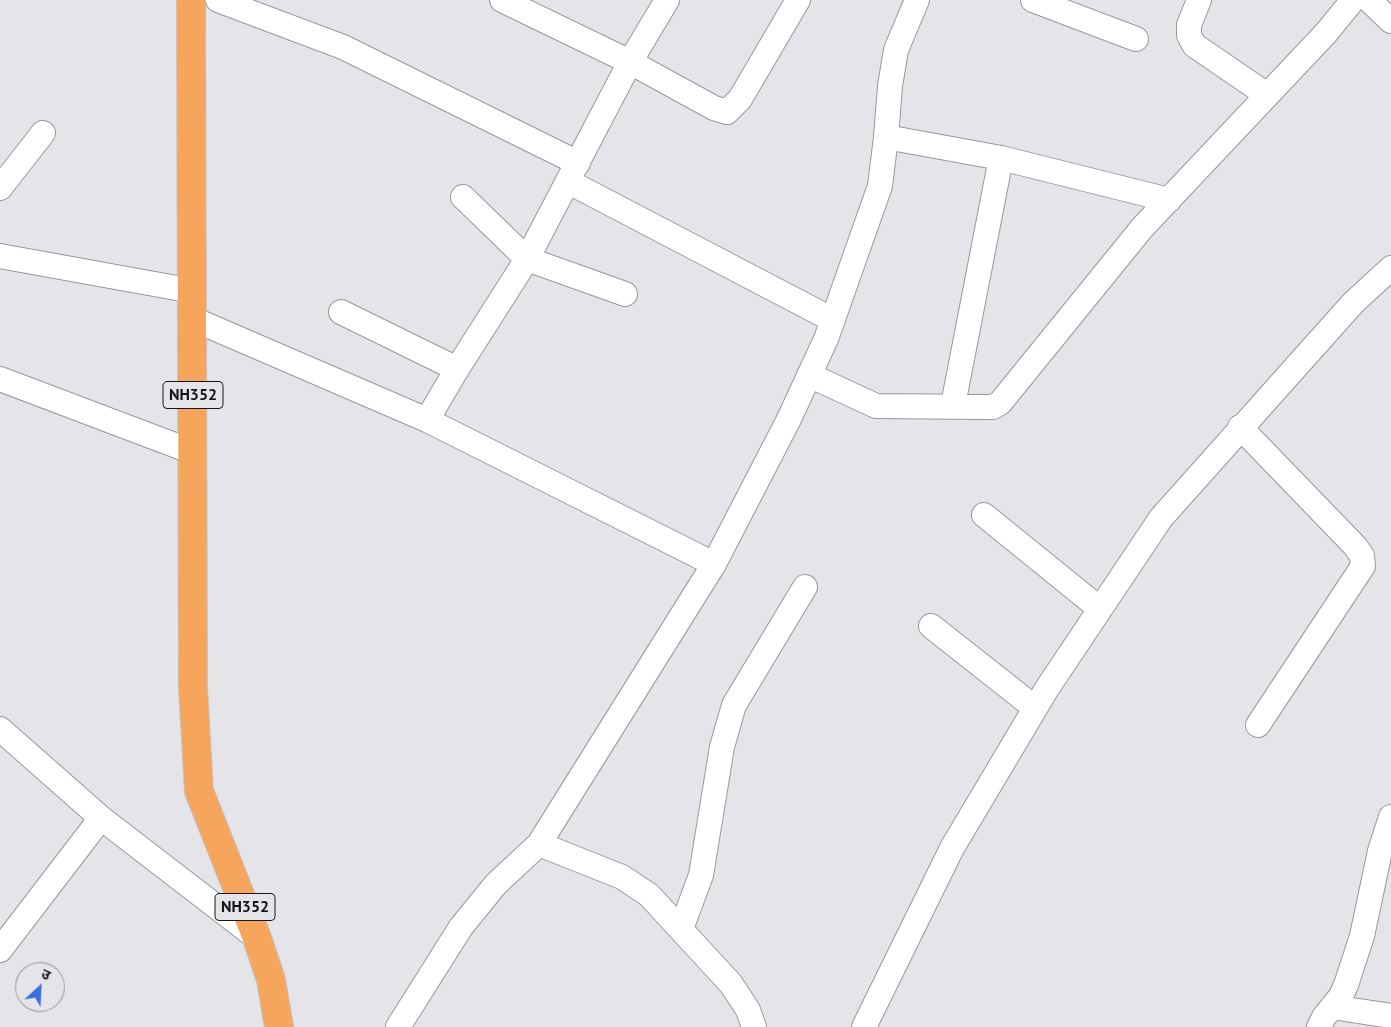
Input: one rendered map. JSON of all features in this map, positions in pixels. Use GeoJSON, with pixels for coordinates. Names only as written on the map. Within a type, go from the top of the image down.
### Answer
{"type":"FeatureCollection","features":[{"type":"Feature","properties":{"kind":"highway","name":"NH352"},"geometry":{"type":"LineString","coordinates":[[191,0],[193,688],[199,790],[257,938],[271,980],[279,1027]]}},
{"type":"Feature","properties":{"kind":"street"},"geometry":{"type":"LineString","coordinates":[[218,0],[343,47],[574,172],[833,320]]}},
{"type":"Feature","properties":{"kind":"street"},"geometry":{"type":"LineString","coordinates":[[502,0],[533,7],[714,108],[727,112],[740,99],[798,0]]}},
{"type":"Feature","properties":{"kind":"street"},"geometry":{"type":"LineString","coordinates":[[428,420],[457,369],[527,259],[630,62],[667,0]]}},
{"type":"Feature","properties":{"kind":"street"},"geometry":{"type":"LineString","coordinates":[[398,1027],[467,919],[496,884],[539,844],[714,564],[809,375],[833,320],[880,186],[890,86],[896,50],[917,0]]}},
{"type":"Feature","properties":{"kind":"street"},"geometry":{"type":"LineString","coordinates":[[1034,0],[1081,8],[1136,39]]}},
{"type":"Feature","properties":{"kind":"street"},"geometry":{"type":"LineString","coordinates":[[1198,0],[1189,25],[1189,36],[1194,45],[1267,95]]}},
{"type":"Feature","properties":{"kind":"street"},"geometry":{"type":"LineString","coordinates":[[809,375],[876,406],[890,408],[953,405],[993,407],[1007,397],[1142,228],[1326,33],[1353,0]]}},
{"type":"Feature","properties":{"kind":"street"},"geometry":{"type":"LineString","coordinates":[[1369,0],[1391,21]]}},
{"type":"Feature","properties":{"kind":"street"},"geometry":{"type":"LineString","coordinates":[[0,188],[43,133]]}},
{"type":"Feature","properties":{"kind":"street"},"geometry":{"type":"LineString","coordinates":[[886,137],[1001,158],[1169,200]]}},
{"type":"Feature","properties":{"kind":"street"},"geometry":{"type":"LineString","coordinates":[[953,405],[1001,158]]}},
{"type":"Feature","properties":{"kind":"street"},"geometry":{"type":"LineString","coordinates":[[463,197],[527,259],[625,294]]}},
{"type":"Feature","properties":{"kind":"street"},"geometry":{"type":"LineString","coordinates":[[0,256],[193,291]]}},
{"type":"Feature","properties":{"kind":"street"},"geometry":{"type":"LineString","coordinates":[[868,1026],[952,848],[1035,708],[1161,518],[1240,427],[1353,303],[1391,268]]}},
{"type":"Feature","properties":{"kind":"street"},"geometry":{"type":"LineString","coordinates":[[342,312],[457,369]]}},
{"type":"Feature","properties":{"kind":"street"},"geometry":{"type":"LineString","coordinates":[[193,319],[428,420],[714,564]]}},
{"type":"Feature","properties":{"kind":"street"},"geometry":{"type":"LineString","coordinates":[[0,380],[193,452]]}},
{"type":"Feature","properties":{"kind":"street"},"geometry":{"type":"LineString","coordinates":[[1240,427],[1355,546],[1362,556],[1363,566],[1258,725]]}},
{"type":"Feature","properties":{"kind":"street"},"geometry":{"type":"LineString","coordinates":[[984,515],[1100,609]]}},
{"type":"Feature","properties":{"kind":"street"},"geometry":{"type":"LineString","coordinates":[[681,929],[701,875],[722,747],[734,705],[805,587]]}},
{"type":"Feature","properties":{"kind":"street"},"geometry":{"type":"LineString","coordinates":[[931,626],[1035,708]]}},
{"type":"Feature","properties":{"kind":"street"},"geometry":{"type":"LineString","coordinates":[[0,729],[101,818],[257,938]]}},
{"type":"Feature","properties":{"kind":"street"},"geometry":{"type":"LineString","coordinates":[[1319,1027],[1344,991],[1362,936],[1380,852],[1391,817]]}},
{"type":"Feature","properties":{"kind":"street"},"geometry":{"type":"LineString","coordinates":[[0,950],[101,818]]}},
{"type":"Feature","properties":{"kind":"street"},"geometry":{"type":"LineString","coordinates":[[539,844],[622,877],[649,895],[731,984],[748,1010],[754,1027]]}},
{"type":"Feature","properties":{"kind":"street"},"geometry":{"type":"LineString","coordinates":[[1332,1007],[1391,1016]]}}]}
